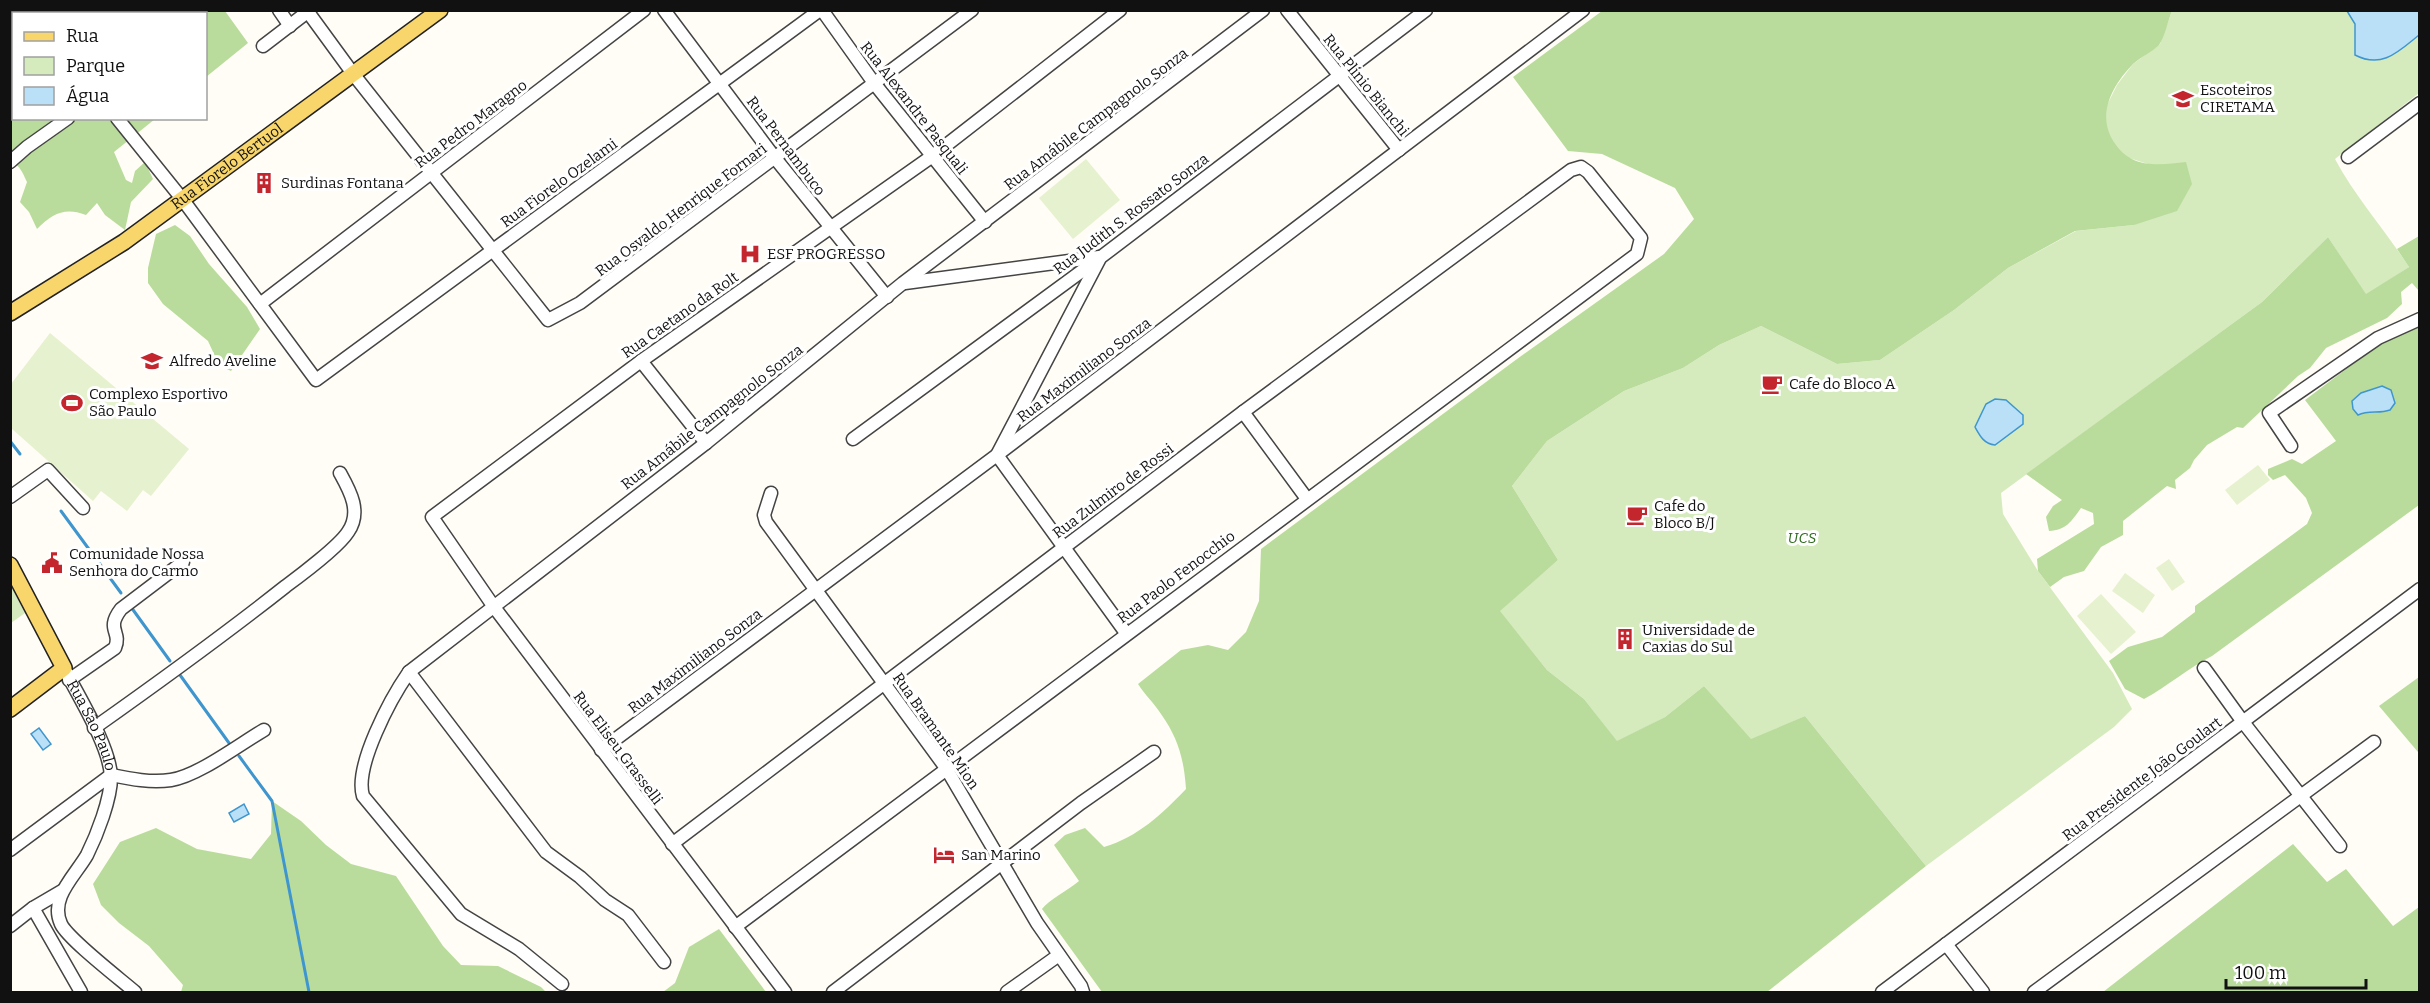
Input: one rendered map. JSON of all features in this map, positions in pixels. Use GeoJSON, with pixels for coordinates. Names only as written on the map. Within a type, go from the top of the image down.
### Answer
{"type":"FeatureCollection","features":[{"type":"Feature","properties":{"kind":"main road","name":"Rua Fiorelo Bertuol"},"geometry":{"type":"LineString","coordinates":[[10,313],[70,278],[183,200],[440,10]]}},
{"type":"Feature","properties":{"kind":"main road","name":"Rua São Paulo"},"geometry":{"type":"LineString","coordinates":[[10,565],[67,674]]}},
{"type":"Feature","properties":{"kind":"main road"},"geometry":{"type":"LineString","coordinates":[[10,709],[67,674]]}},
{"type":"Feature","properties":{"kind":"street"},"geometry":{"type":"LineString","coordinates":[[279,10],[290,26]]}},
{"type":"Feature","properties":{"kind":"street","name":"Rua Pedro Maragno"},"geometry":{"type":"LineString","coordinates":[[260,304],[644,10]]}},
{"type":"Feature","properties":{"kind":"street","name":"Rua Pernambuco"},"geometry":{"type":"LineString","coordinates":[[664,10],[830,229],[887,297]]}},
{"type":"Feature","properties":{"kind":"street","name":"Rua Fiorelo Ozelami"},"geometry":{"type":"LineString","coordinates":[[260,304],[316,380],[821,10]]}},
{"type":"Feature","properties":{"kind":"street","name":"Rua Alexandre Pasquali"},"geometry":{"type":"LineString","coordinates":[[821,10],[931,157],[985,222]]}},
{"type":"Feature","properties":{"kind":"street","name":"Rua Osvaldo Henrique Fornari"},"geometry":{"type":"LineString","coordinates":[[494,250],[548,320],[580,303],[972,10]]}},
{"type":"Feature","properties":{"kind":"street","name":"Rua Caetano da Rolt"},"geometry":{"type":"LineString","coordinates":[[432,517],[641,361],[931,157],[1120,10]]}},
{"type":"Feature","properties":{"kind":"street","name":"Rua Amábile Campagnolo Sonza"},"geometry":{"type":"LineString","coordinates":[[562,984],[519,949],[461,914],[363,796],[360,786],[375,734],[391,698],[409,672],[706,443],[903,283],[1263,10]]}},
{"type":"Feature","properties":{"kind":"street","name":"Rua Plinio Bianchi"},"geometry":{"type":"LineString","coordinates":[[1287,10],[1399,150]]}},
{"type":"Feature","properties":{"kind":"street","name":"Rua Judith S. Rossato Sonza"},"geometry":{"type":"LineString","coordinates":[[853,439],[1101,257],[1426,10]]}},
{"type":"Feature","properties":{"kind":"street","name":"Rua Maximiliano Sonza"},"geometry":{"type":"LineString","coordinates":[[601,750],[997,455],[1583,10]]}},
{"type":"Feature","properties":{"kind":"street"},"geometry":{"type":"LineString","coordinates":[[263,46],[309,11],[354,75],[494,250]]}},
{"type":"Feature","properties":{"kind":"street"},"geometry":{"type":"LineString","coordinates":[[2348,157],[2420,104]]}},
{"type":"Feature","properties":{"kind":"street"},"geometry":{"type":"LineString","coordinates":[[10,162],[27,147],[66,120]]}},
{"type":"Feature","properties":{"kind":"street"},"geometry":{"type":"LineString","coordinates":[[119,120],[183,200],[260,304]]}},
{"type":"Feature","properties":{"kind":"street","name":"Rua Paolo Fenocchio"},"geometry":{"type":"LineString","coordinates":[[735,927],[1126,633],[1637,254],[1641,238],[1588,172],[1577,167]]}},
{"type":"Feature","properties":{"kind":"street","name":"Rua Zulmiro de Rossi"},"geometry":{"type":"LineString","coordinates":[[672,844],[1243,412],[1577,167]]}},
{"type":"Feature","properties":{"kind":"street"},"geometry":{"type":"LineString","coordinates":[[903,283],[1101,257]]}},
{"type":"Feature","properties":{"kind":"street"},"geometry":{"type":"LineString","coordinates":[[1101,257],[997,455],[1126,633]]}},
{"type":"Feature","properties":{"kind":"street"},"geometry":{"type":"LineString","coordinates":[[2291,446],[2269,413],[2378,338],[2420,319]]}},
{"type":"Feature","properties":{"kind":"street"},"geometry":{"type":"LineString","coordinates":[[641,361],[706,443]]}},
{"type":"Feature","properties":{"kind":"street"},"geometry":{"type":"LineString","coordinates":[[1243,412],[1307,499]]}},
{"type":"Feature","properties":{"kind":"street"},"geometry":{"type":"LineString","coordinates":[[10,497],[48,470],[83,508]]}},
{"type":"Feature","properties":{"kind":"street"},"geometry":{"type":"LineString","coordinates":[[94,728],[252,613],[348,533],[354,520],[355,509],[340,473]]}},
{"type":"Feature","properties":{"kind":"street","name":"Rua Bramante Mion"},"geometry":{"type":"LineString","coordinates":[[771,493],[765,514],[766,522],[946,768],[1037,923],[1081,986],[1083,993]]}},
{"type":"Feature","properties":{"kind":"street","name":"Rua Eliseu Grasselli"},"geometry":{"type":"LineString","coordinates":[[432,517],[494,607],[785,993]]}},
{"type":"Feature","properties":{"kind":"street"},"geometry":{"type":"LineString","coordinates":[[67,674],[116,648],[117,640],[113,625],[121,609],[183,561]]}},
{"type":"Feature","properties":{"kind":"street","name":"Rua Presidente João Goulart"},"geometry":{"type":"LineString","coordinates":[[1882,993],[2420,589]]}},
{"type":"Feature","properties":{"kind":"street"},"geometry":{"type":"LineString","coordinates":[[2204,668],[2340,846]]}},
{"type":"Feature","properties":{"kind":"street"},"geometry":{"type":"LineString","coordinates":[[409,672],[546,852],[580,877],[605,900],[628,915],[664,962]]}},
{"type":"Feature","properties":{"kind":"street","name":"Rua São Paulo"},"geometry":{"type":"LineString","coordinates":[[62,891],[87,854],[106,806],[111,775],[106,755],[67,674]]}},
{"type":"Feature","properties":{"kind":"street"},"geometry":{"type":"LineString","coordinates":[[10,850],[111,775],[157,781],[174,779],[196,770],[264,730]]}},
{"type":"Feature","properties":{"kind":"street"},"geometry":{"type":"LineString","coordinates":[[2034,993],[2374,742]]}},
{"type":"Feature","properties":{"kind":"street"},"geometry":{"type":"LineString","coordinates":[[832,993],[1002,862],[1154,752]]}},
{"type":"Feature","properties":{"kind":"street"},"geometry":{"type":"LineString","coordinates":[[10,926],[33,908],[62,891]]}},
{"type":"Feature","properties":{"kind":"street"},"geometry":{"type":"LineString","coordinates":[[62,891],[58,910],[62,925],[135,993]]}},
{"type":"Feature","properties":{"kind":"street"},"geometry":{"type":"LineString","coordinates":[[33,908],[81,993]]}},
{"type":"Feature","properties":{"kind":"street"},"geometry":{"type":"LineString","coordinates":[[1946,944],[1983,993]]}},
{"type":"Feature","properties":{"kind":"street"},"geometry":{"type":"LineString","coordinates":[[1007,993],[1059,955]]}},
{"type":"Feature","properties":{"kind":"green space"},"geometry":{"type":"Polygon","coordinates":[[[10,11],[225,11],[248,43],[207,76],[207,12],[12,12],[12,120],[154,120],[114,152],[126,180],[132,183],[135,171],[145,162],[153,179],[131,202],[125,230],[105,215],[97,203],[86,215],[72,212],[60,213],[48,219],[37,229],[29,212],[20,202],[27,182],[19,167],[11,163],[10,11]]]}},
{"type":"Feature","properties":{"kind":"green space"},"geometry":{"type":"Polygon","coordinates":[[[1602,11],[2172,11],[2159,45],[2133,64],[2125,73],[2112,92],[2106,113],[2110,134],[2116,145],[2130,158],[2148,164],[2186,162],[2192,184],[2177,211],[2134,225],[2075,231],[2008,268],[1954,310],[1880,360],[1837,364],[1761,326],[1719,345],[1683,368],[1624,391],[1547,441],[1512,486],[1558,560],[1500,611],[1547,670],[1584,699],[1617,741],[1665,717],[1704,686],[1751,739],[1805,716],[1926,866],[1767,992],[1102,992],[1042,909],[1079,881],[1054,845],[1065,835],[1085,828],[1104,847],[1116,843],[1149,824],[1186,789],[1182,758],[1176,740],[1161,714],[1138,684],[1181,650],[1208,645],[1228,650],[1246,632],[1259,601],[1261,549],[1517,359],[1664,254],[1694,219],[1675,188],[1602,154],[1568,151],[1513,77],[1602,11]]]}},
{"type":"Feature","properties":{"kind":"green space","name":"UCS"},"geometry":{"type":"Polygon","coordinates":[[[2172,11],[2419,11],[2419,93],[2335,159],[2352,187],[2409,267],[2366,295],[2328,237],[2262,302],[2001,493],[2003,514],[2038,571],[2113,673],[2132,709],[2114,727],[1926,866],[1805,716],[1751,740],[1704,686],[1665,717],[1617,742],[1584,699],[1547,670],[1499,611],[1558,560],[1512,486],[1547,441],[1624,391],[1683,368],[1719,345],[1761,326],[1837,364],[1880,360],[1954,310],[2008,268],[2076,231],[2134,225],[2154,166],[2123,156],[2106,132],[2105,109],[2117,85],[2133,64],[2160,44],[2172,11]]]}},
{"type":"Feature","properties":{"kind":"green space"},"geometry":{"type":"Polygon","coordinates":[[[1086,159],[1120,200],[1073,239],[1039,198],[1086,159]]]}},
{"type":"Feature","properties":{"kind":"green space"},"geometry":{"type":"Polygon","coordinates":[[[175,225],[190,236],[209,264],[247,307],[260,329],[231,371],[219,365],[208,341],[163,304],[148,283],[148,268],[156,234],[175,225]]]}},
{"type":"Feature","properties":{"kind":"green space"},"geometry":{"type":"Polygon","coordinates":[[[2419,236],[2419,291],[2412,283],[2401,292],[2402,304],[2387,318],[2326,348],[2310,368],[2298,376],[2243,428],[2237,427],[2207,445],[2190,468],[2175,480],[2176,489],[2167,486],[2123,521],[2123,535],[2101,547],[2084,571],[2064,577],[2050,587],[2038,571],[2037,559],[2094,524],[2093,513],[2081,508],[2068,524],[2060,529],[2049,531],[2046,517],[2053,506],[2062,500],[2026,474],[2262,302],[2328,237],[2366,294],[2409,267],[2397,249],[2419,236]]]}},
{"type":"Feature","properties":{"kind":"green space"},"geometry":{"type":"Polygon","coordinates":[[[2419,327],[2419,505],[2212,656],[2153,694],[2144,699],[2125,689],[2109,661],[2128,647],[2162,637],[2195,612],[2195,606],[2307,524],[2312,513],[2306,498],[2285,475],[2273,480],[2268,475],[2268,469],[2292,459],[2302,464],[2336,441],[2305,400],[2382,342],[2419,327]]]}},
{"type":"Feature","properties":{"kind":"green space","name":"Complexo Esportivo São Paulo"},"geometry":{"type":"Polygon","coordinates":[[[50,333],[189,449],[151,496],[143,490],[127,511],[101,491],[93,501],[11,428],[11,384],[50,333]]]}},
{"type":"Feature","properties":{"kind":"green space"},"geometry":{"type":"Polygon","coordinates":[[[2258,465],[2270,480],[2237,505],[2225,490],[2258,465]]]}},
{"type":"Feature","properties":{"kind":"green space"},"geometry":{"type":"Polygon","coordinates":[[[2169,559],[2185,582],[2172,591],[2156,568],[2169,559]]]}},
{"type":"Feature","properties":{"kind":"green space"},"geometry":{"type":"Polygon","coordinates":[[[2125,573],[2155,595],[2143,613],[2112,591],[2125,573]]]}},
{"type":"Feature","properties":{"kind":"green space"},"geometry":{"type":"Polygon","coordinates":[[[10,584],[25,613],[11,623],[10,623],[10,584]]]}},
{"type":"Feature","properties":{"kind":"green space"},"geometry":{"type":"Polygon","coordinates":[[[2101,594],[2136,632],[2111,654],[2077,616],[2101,594]]]}},
{"type":"Feature","properties":{"kind":"green space"},"geometry":{"type":"Polygon","coordinates":[[[2419,677],[2420,751],[2418,752],[2379,706],[2419,677]]]}},
{"type":"Feature","properties":{"kind":"green space"},"geometry":{"type":"Polygon","coordinates":[[[272,801],[301,821],[326,845],[351,864],[396,876],[443,946],[461,965],[498,966],[541,987],[546,992],[181,992],[183,985],[149,946],[119,923],[101,905],[93,884],[120,842],[156,828],[197,849],[251,859],[271,834],[272,801]]]}},
{"type":"Feature","properties":{"kind":"green space"},"geometry":{"type":"Polygon","coordinates":[[[2293,844],[2327,882],[2346,869],[2393,926],[2419,907],[2419,992],[2103,992],[2293,844]]]}},
{"type":"Feature","properties":{"kind":"green space"},"geometry":{"type":"Polygon","coordinates":[[[719,929],[766,992],[663,992],[675,983],[689,947],[719,929]]]}},
{"type":"Feature","properties":{"kind":"water"},"geometry":{"type":"Polygon","coordinates":[[[2347,11],[2419,11],[2419,35],[2389,57],[2365,59],[2355,55],[2355,24],[2347,11]]]}},
{"type":"Feature","properties":{"kind":"water"},"geometry":{"type":"Polygon","coordinates":[[[2382,386],[2391,390],[2395,403],[2390,410],[2358,415],[2353,409],[2352,401],[2361,393],[2382,386]]]}},
{"type":"Feature","properties":{"kind":"water"},"geometry":{"type":"Polygon","coordinates":[[[1995,399],[2006,400],[2023,415],[2023,424],[1995,445],[1985,441],[1975,427],[1986,404],[1995,399]]]}},
{"type":"Feature","properties":{"kind":"water"},"geometry":{"type":"Polygon","coordinates":[[[39,728],[51,744],[43,750],[31,734],[39,728]]]}},
{"type":"Feature","properties":{"kind":"water"},"geometry":{"type":"Polygon","coordinates":[[[244,804],[249,814],[234,822],[229,813],[244,804]]]}},
{"type":"Feature","properties":{"kind":"waterway"},"geometry":{"type":"LineString","coordinates":[[10,441],[20,454]]}},
{"type":"Feature","properties":{"kind":"waterway"},"geometry":{"type":"LineString","coordinates":[[61,511],[121,593]]}},
{"type":"Feature","properties":{"kind":"waterway"},"geometry":{"type":"LineString","coordinates":[[131,607],[170,661]]}},
{"type":"Feature","properties":{"kind":"waterway"},"geometry":{"type":"LineString","coordinates":[[180,675],[229,743]]}},
{"type":"Feature","properties":{"kind":"waterway"},"geometry":{"type":"LineString","coordinates":[[239,756],[272,801],[309,992]]}},
{"type":"Feature","properties":{"kind":"place","name":"Escoteiros CIRETAMA"},"geometry":{"type":"Point","coordinates":[2183,99]}},
{"type":"Feature","properties":{"kind":"place","name":"Surdinas Fontana"},"geometry":{"type":"Point","coordinates":[264,183]}},
{"type":"Feature","properties":{"kind":"place","name":"ESF PROGRESSO"},"geometry":{"type":"Point","coordinates":[750,254]}},
{"type":"Feature","properties":{"kind":"place","name":"Alfredo Aveline"},"geometry":{"type":"Point","coordinates":[152,361]}},
{"type":"Feature","properties":{"kind":"place","name":"Cafe do Bloco A"},"geometry":{"type":"Point","coordinates":[1772,384]}},
{"type":"Feature","properties":{"kind":"place","name":"Complexo Esportivo São Paulo"},"geometry":{"type":"Point","coordinates":[72,403]}},
{"type":"Feature","properties":{"kind":"place","name":"Cafe do Bloco B/J"},"geometry":{"type":"Point","coordinates":[1637,515]}},
{"type":"Feature","properties":{"kind":"place","name":"Comunidade Nossa Senhora do Carmo"},"geometry":{"type":"Point","coordinates":[52,563]}},
{"type":"Feature","properties":{"kind":"place","name":"Universidade de Caxias do Sul"},"geometry":{"type":"Point","coordinates":[1625,639]}},
{"type":"Feature","properties":{"kind":"place","name":"San Marino"},"geometry":{"type":"Point","coordinates":[944,855]}}]}
